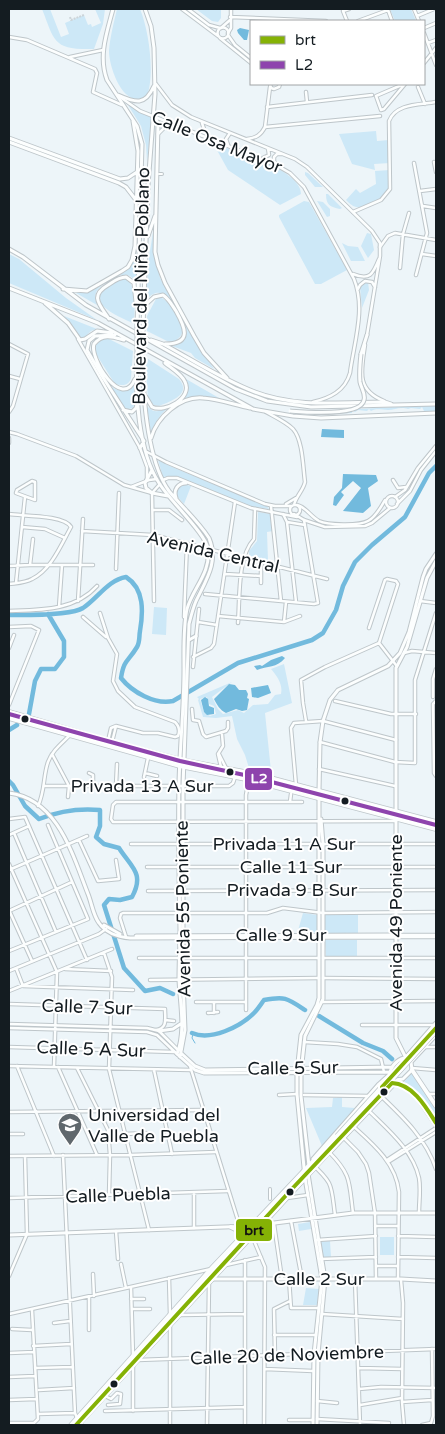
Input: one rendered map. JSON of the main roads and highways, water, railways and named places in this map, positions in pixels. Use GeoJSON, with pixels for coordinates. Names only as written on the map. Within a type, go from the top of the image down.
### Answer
{"type":"FeatureCollection","features":[{"type":"Feature","properties":{"kind":"main road","name":"Boulevard del Niño Poblano"},"geometry":{"type":"LineString","coordinates":[[113,9],[103,50],[102,62],[104,72],[132,117],[141,135],[142,144],[136,376],[137,402],[144,442],[156,480],[200,532],[209,557],[206,571],[193,594],[187,610],[184,630],[186,676]]}},
{"type":"Feature","properties":{"kind":"main road","name":"Boulevard del Niño Poblano"},"geometry":{"type":"LineString","coordinates":[[145,9],[151,26],[154,48],[155,116],[148,185],[143,307],[143,380],[151,439],[162,480],[204,530],[209,538],[214,558],[211,571],[195,604],[189,624],[189,640]]}},
{"type":"Feature","properties":{"kind":"main road"},"geometry":{"type":"LineString","coordinates":[[117,95],[130,101],[140,101],[150,95],[155,84]]}},
{"type":"Feature","properties":{"kind":"main road"},"geometry":{"type":"LineString","coordinates":[[155,116],[158,124],[155,252],[161,275],[204,353],[227,378]]}},
{"type":"Feature","properties":{"kind":"main road"},"geometry":{"type":"LineString","coordinates":[[63,288],[87,290],[128,267],[132,260],[135,246],[137,138],[132,117]]}},
{"type":"Feature","properties":{"kind":"main road"},"geometry":{"type":"LineString","coordinates":[[9,138],[119,183],[126,187],[136,200]]}},
{"type":"Feature","properties":{"kind":"main road"},"geometry":{"type":"LineString","coordinates":[[9,142],[120,178],[128,178],[137,171]]}},
{"type":"Feature","properties":{"kind":"main road"},"geometry":{"type":"LineString","coordinates":[[146,241],[156,213]]}},
{"type":"Feature","properties":{"kind":"main road"},"geometry":{"type":"LineString","coordinates":[[9,250],[29,262],[86,305],[109,319],[236,389],[268,401],[311,407],[436,404]]}},
{"type":"Feature","properties":{"kind":"main road"},"geometry":{"type":"LineString","coordinates":[[109,319],[99,303],[98,294],[101,289],[126,277],[134,283],[137,316]]}},
{"type":"Feature","properties":{"kind":"main road"},"geometry":{"type":"LineString","coordinates":[[9,288],[90,320],[253,408]]}},
{"type":"Feature","properties":{"kind":"main road"},"geometry":{"type":"LineString","coordinates":[[143,307],[154,296],[163,295],[168,299],[184,326],[186,331],[181,340],[176,343],[163,344]]}},
{"type":"Feature","properties":{"kind":"main road"},"geometry":{"type":"LineString","coordinates":[[42,301],[68,323],[78,338],[83,340],[97,331],[116,334]]}},
{"type":"Feature","properties":{"kind":"main road"},"geometry":{"type":"LineString","coordinates":[[116,334],[95,336],[90,341],[88,350],[144,442],[140,448]]}},
{"type":"Feature","properties":{"kind":"main road"},"geometry":{"type":"LineString","coordinates":[[277,413],[290,411],[315,413],[349,411],[360,408],[364,404],[365,396],[360,380],[361,354],[367,335]]}},
{"type":"Feature","properties":{"kind":"main road"},"geometry":{"type":"LineString","coordinates":[[128,340],[110,336],[102,337],[94,344],[93,352],[114,386],[122,389],[128,388],[136,376]]}},
{"type":"Feature","properties":{"kind":"main road"},"geometry":{"type":"LineString","coordinates":[[148,339],[163,344],[255,392],[272,397],[312,402],[385,402],[394,405]]}},
{"type":"Feature","properties":{"kind":"main road"},"geometry":{"type":"LineString","coordinates":[[143,380],[147,401],[156,409],[164,409],[184,396],[187,388],[184,379],[159,358]]}},
{"type":"Feature","properties":{"kind":"main road"},"geometry":{"type":"LineString","coordinates":[[151,439],[157,422],[161,418],[176,406],[201,397],[266,412],[321,418],[435,414]]}},
{"type":"Feature","properties":{"kind":"main road"},"geometry":{"type":"LineString","coordinates":[[123,410],[134,411],[137,402]]}},
{"type":"Feature","properties":{"kind":"main road"},"geometry":{"type":"LineString","coordinates":[[152,470],[145,487],[152,493],[168,496]]}},
{"type":"Feature","properties":{"kind":"main road"},"geometry":{"type":"LineString","coordinates":[[178,500],[175,490],[179,484],[186,483]]}},
{"type":"Feature","properties":{"kind":"main road"},"geometry":{"type":"LineString","coordinates":[[299,1067],[306,1033],[322,1002],[319,769],[323,721],[330,700],[338,690],[395,663],[404,653],[426,569],[436,554]]}},
{"type":"Feature","properties":{"kind":"main road"},"geometry":{"type":"LineString","coordinates":[[395,663],[403,647],[427,578],[436,561]]}},
{"type":"Feature","properties":{"kind":"main road"},"geometry":{"type":"LineString","coordinates":[[182,760],[189,640],[196,636]]}},
{"type":"Feature","properties":{"kind":"main road","name":"Avenida 49 Poniente"},"geometry":{"type":"LineString","coordinates":[[395,663],[397,714],[395,762],[396,1041],[406,1058]]}},
{"type":"Feature","properties":{"kind":"main road"},"geometry":{"type":"LineString","coordinates":[[9,712],[182,760],[250,773],[436,822]]}},
{"type":"Feature","properties":{"kind":"main road"},"geometry":{"type":"LineString","coordinates":[[9,718],[148,758],[248,780],[319,798],[386,819],[436,830]]}},
{"type":"Feature","properties":{"kind":"main road","name":"Avenida 55 Poniente"},"geometry":{"type":"LineString","coordinates":[[178,1053],[182,1022],[182,760]]}},
{"type":"Feature","properties":{"kind":"main road","name":"Calle 9 Sur"},"geometry":{"type":"LineString","coordinates":[[9,792],[15,792],[28,798],[56,820],[68,844],[95,916],[108,930],[118,935],[181,937],[396,936]]}},
{"type":"Feature","properties":{"kind":"main road"},"geometry":{"type":"LineString","coordinates":[[314,1218],[308,1195],[307,1176],[311,1166],[301,1096],[299,1067],[300,1035],[319,1002],[321,978]]}},
{"type":"Feature","properties":{"kind":"main road","name":"Avenida 55 Poniente"},"geometry":{"type":"LineString","coordinates":[[178,1053],[186,1030],[181,979]]}},
{"type":"Feature","properties":{"kind":"main road"},"geometry":{"type":"LineString","coordinates":[[157,1032],[173,1029],[182,1022]]}},
{"type":"Feature","properties":{"kind":"main road"},"geometry":{"type":"LineString","coordinates":[[80,1424],[307,1176],[311,1166],[390,1073],[392,1067],[400,1059],[406,1058],[436,1025]]}},
{"type":"Feature","properties":{"kind":"main road"},"geometry":{"type":"LineString","coordinates":[[311,1166],[330,1150],[436,1025]]}},
{"type":"Feature","properties":{"kind":"main road"},"geometry":{"type":"LineString","coordinates":[[411,1062],[436,1033]]}},
{"type":"Feature","properties":{"kind":"main road"},"geometry":{"type":"LineString","coordinates":[[71,1425],[251,1226],[340,1137],[436,1033]]}},
{"type":"Feature","properties":{"kind":"main road"},"geometry":{"type":"LineString","coordinates":[[178,1053],[187,1059],[194,1069],[194,1077]]}},
{"type":"Feature","properties":{"kind":"main road"},"geometry":{"type":"LineString","coordinates":[[178,1053],[194,1069]]}},
{"type":"Feature","properties":{"kind":"main road"},"geometry":{"type":"LineString","coordinates":[[406,1058],[411,1062],[412,1069],[436,1106]]}},
{"type":"Feature","properties":{"kind":"main road","name":"Calle 5 Sur"},"geometry":{"type":"LineString","coordinates":[[194,1069],[221,1071],[299,1067],[383,1070],[390,1073]]}},
{"type":"Feature","properties":{"kind":"main road","name":"Calle 5 Sur"},"geometry":{"type":"LineString","coordinates":[[194,1069],[299,1072],[383,1070],[392,1067]]}},
{"type":"Feature","properties":{"kind":"main road"},"geometry":{"type":"LineString","coordinates":[[340,1137],[381,1096],[403,1079],[412,1069]]}},
{"type":"Feature","properties":{"kind":"main road"},"geometry":{"type":"LineString","coordinates":[[299,1072],[297,1094],[311,1166]]}},
{"type":"Feature","properties":{"kind":"main road"},"geometry":{"type":"LineString","coordinates":[[390,1073],[393,1079],[418,1098],[436,1126]]}},
{"type":"Feature","properties":{"kind":"main road"},"geometry":{"type":"LineString","coordinates":[[307,1176],[324,1279],[322,1314],[313,1371],[315,1420],[317,1425]]}},
{"type":"Feature","properties":{"kind":"main road"},"geometry":{"type":"LineString","coordinates":[[9,1235],[251,1226],[353,1213],[436,1213]]}},
{"type":"Feature","properties":{"kind":"main road"},"geometry":{"type":"LineString","coordinates":[[231,1227],[238,1233],[238,1240]]}},
{"type":"Feature","properties":{"kind":"main road","name":"Calle 2 Sur"},"geometry":{"type":"LineString","coordinates":[[203,1279],[215,1276],[246,1280],[400,1279],[436,1281]]}},
{"type":"Feature","properties":{"kind":"main road"},"geometry":{"type":"LineString","coordinates":[[313,1425],[317,1401],[316,1335],[324,1279]]}},
{"type":"Feature","properties":{"kind":"water"},"geometry":{"type":"Polygon","coordinates":[[[240,28],[249,30],[247,40],[244,40],[238,33],[237,30],[240,28]]]}},
{"type":"Feature","properties":{"kind":"water"},"geometry":{"type":"Polygon","coordinates":[[[322,429],[344,430],[344,438],[321,437],[322,429]]]}},
{"type":"Feature","properties":{"kind":"water"},"geometry":{"type":"Polygon","coordinates":[[[343,474],[376,475],[378,481],[368,488],[371,506],[363,513],[343,511],[361,488],[353,481],[341,492],[344,495],[336,506],[333,505],[334,497],[342,488],[343,474]]]}},
{"type":"Feature","properties":{"kind":"water"},"geometry":{"type":"Polygon","coordinates":[[[282,656],[285,658],[275,665],[257,670],[254,666],[262,666],[282,656]]]}},
{"type":"Feature","properties":{"kind":"water"},"geometry":{"type":"Polygon","coordinates":[[[229,684],[235,685],[239,690],[246,690],[247,698],[249,699],[247,710],[236,709],[226,713],[218,705],[214,699],[229,684]]]}},
{"type":"Feature","properties":{"kind":"water"},"geometry":{"type":"Polygon","coordinates":[[[268,685],[271,693],[258,698],[252,697],[251,688],[268,685]]]}},
{"type":"Feature","properties":{"kind":"water"},"geometry":{"type":"Polygon","coordinates":[[[205,697],[208,699],[209,706],[214,708],[214,714],[207,715],[204,712],[201,700],[205,697]]]}},
{"type":"Feature","properties":{"kind":"waterway"},"geometry":{"type":"LineString","coordinates":[[9,615],[77,611],[114,582],[126,577],[137,588],[140,595],[142,617],[138,645],[125,664],[121,678],[131,688],[144,696],[159,701],[173,701],[238,663],[312,640],[323,633],[336,610],[343,586],[355,562],[405,517],[429,473],[436,466]]}},
{"type":"Feature","properties":{"kind":"waterway"},"geometry":{"type":"LineString","coordinates":[[29,714],[35,681],[41,669],[55,669],[64,657],[64,641],[48,614]]}},
{"type":"Feature","properties":{"kind":"waterway"},"geometry":{"type":"LineString","coordinates":[[9,730],[17,725]]}},
{"type":"Feature","properties":{"kind":"waterway"},"geometry":{"type":"LineString","coordinates":[[9,781],[25,806],[39,819],[69,811],[84,809],[100,810],[100,826],[96,837],[104,844],[119,848],[137,876],[136,889],[132,897],[120,900],[109,899],[104,905],[124,968],[145,991],[160,988],[173,994]]}},
{"type":"Feature","properties":{"kind":"waterway"},"geometry":{"type":"LineString","coordinates":[[192,1033],[208,1035],[233,1028],[254,1013],[264,1000],[286,999],[305,1010]]}},
{"type":"Feature","properties":{"kind":"waterway"},"geometry":{"type":"LineString","coordinates":[[319,1016],[363,1043],[383,1051],[392,1059]]}},
{"type":"Feature","properties":{"kind":"waterway"},"geometry":{"type":"LineString","coordinates":[[193,1034],[192,1038],[195,1043]]}},
{"type":"Feature","properties":{"kind":"tunnel"},"geometry":{"type":"LineString","coordinates":[[70,17],[71,20],[84,15]]}},
{"type":"Feature","properties":{"kind":"place","name":"Universidad del Valle de Puebla"},"geometry":{"type":"Point","coordinates":[70,1146]}}]}
